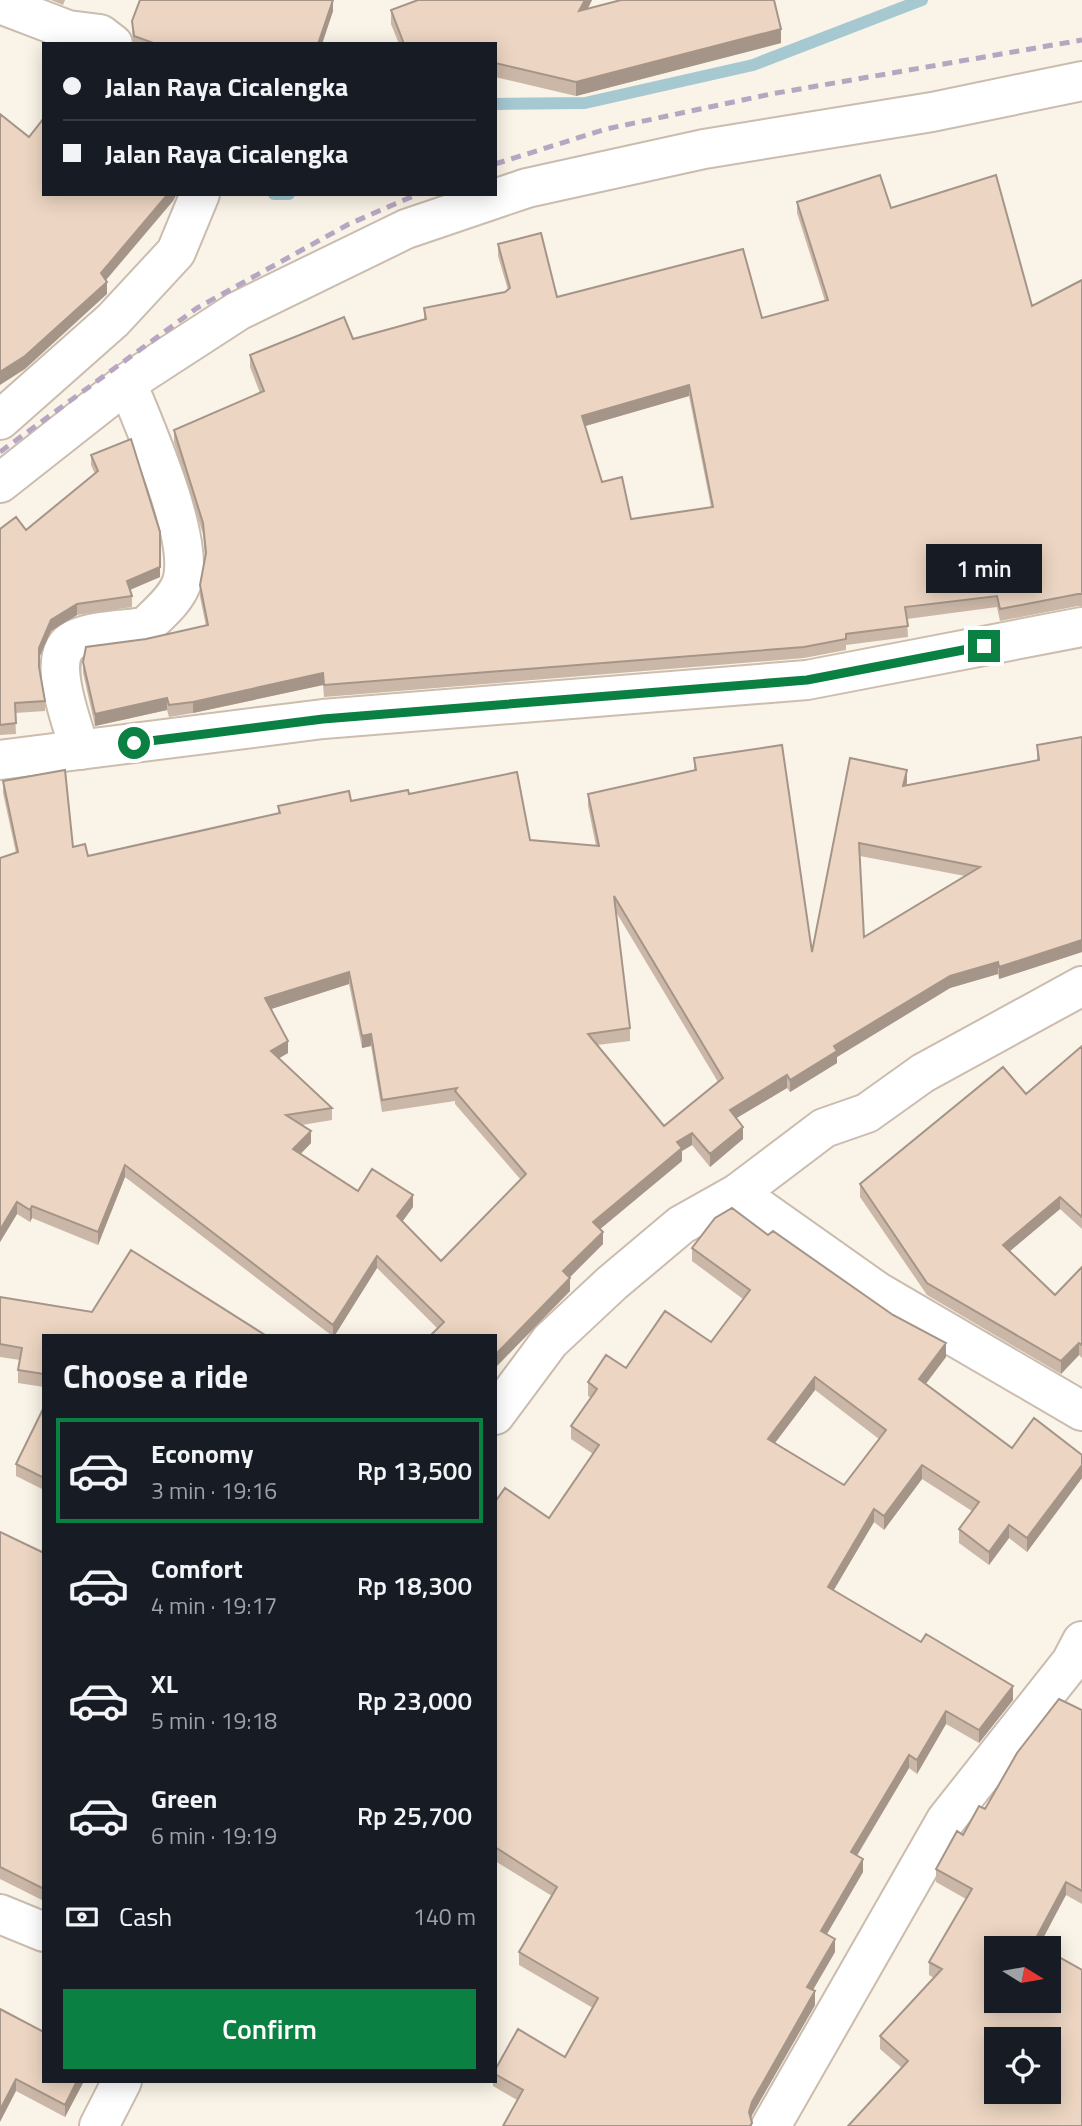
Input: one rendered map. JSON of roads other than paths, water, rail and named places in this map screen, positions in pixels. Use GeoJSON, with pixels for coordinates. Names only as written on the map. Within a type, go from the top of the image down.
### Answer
{"type":"FeatureCollection","features":[{"type":"Feature","properties":{"kind":"street"},"geometry":{"type":"LineString","coordinates":[[0,4],[68,30],[100,34],[110,42]]}},
{"type":"Feature","properties":{"kind":"street"},"geometry":{"type":"LineString","coordinates":[[0,483],[127,383],[250,305],[406,229],[527,188],[704,149],[932,112],[1082,81]]}},
{"type":"Feature","properties":{"kind":"street"},"geometry":{"type":"LineString","coordinates":[[0,420],[113,320],[176,252],[199,196]]}},
{"type":"Feature","properties":{"kind":"street"},"geometry":{"type":"LineString","coordinates":[[80,750],[61,682],[60,661],[65,647],[75,639],[145,628],[181,584],[185,565],[168,486],[127,383]]}},
{"type":"Feature","properties":{"kind":"street"},"geometry":{"type":"LineString","coordinates":[[0,760],[323,719],[807,680],[1082,627]]}},
{"type":"Feature","properties":{"kind":"street"},"geometry":{"type":"LineString","coordinates":[[497,1412],[550,1341],[612,1283],[681,1225],[738,1193],[824,1128],[867,1112],[923,1073],[1082,986]]}},
{"type":"Feature","properties":{"kind":"street"},"geometry":{"type":"LineString","coordinates":[[738,1193],[878,1292],[1082,1410]]}},
{"type":"Feature","properties":{"kind":"street"},"geometry":{"type":"LineString","coordinates":[[771,2126],[946,1820],[1070,1662],[1082,1641]]}},
{"type":"Feature","properties":{"kind":"street"},"geometry":{"type":"LineString","coordinates":[[0,1914],[42,1931]]}},
{"type":"Feature","properties":{"kind":"street"},"geometry":{"type":"LineString","coordinates":[[99,2126],[120,2083]]}},
{"type":"Feature","properties":{"kind":"waterway"},"geometry":{"type":"LineString","coordinates":[[497,104],[585,103],[753,65],[922,0]]}},
{"type":"Feature","properties":{"kind":"railway"},"geometry":{"type":"LineString","coordinates":[[497,163],[606,129],[771,94],[1082,40]]}},
{"type":"Feature","properties":{"kind":"railway"},"geometry":{"type":"LineString","coordinates":[[0,452],[197,308],[349,224],[413,196]]}}]}
